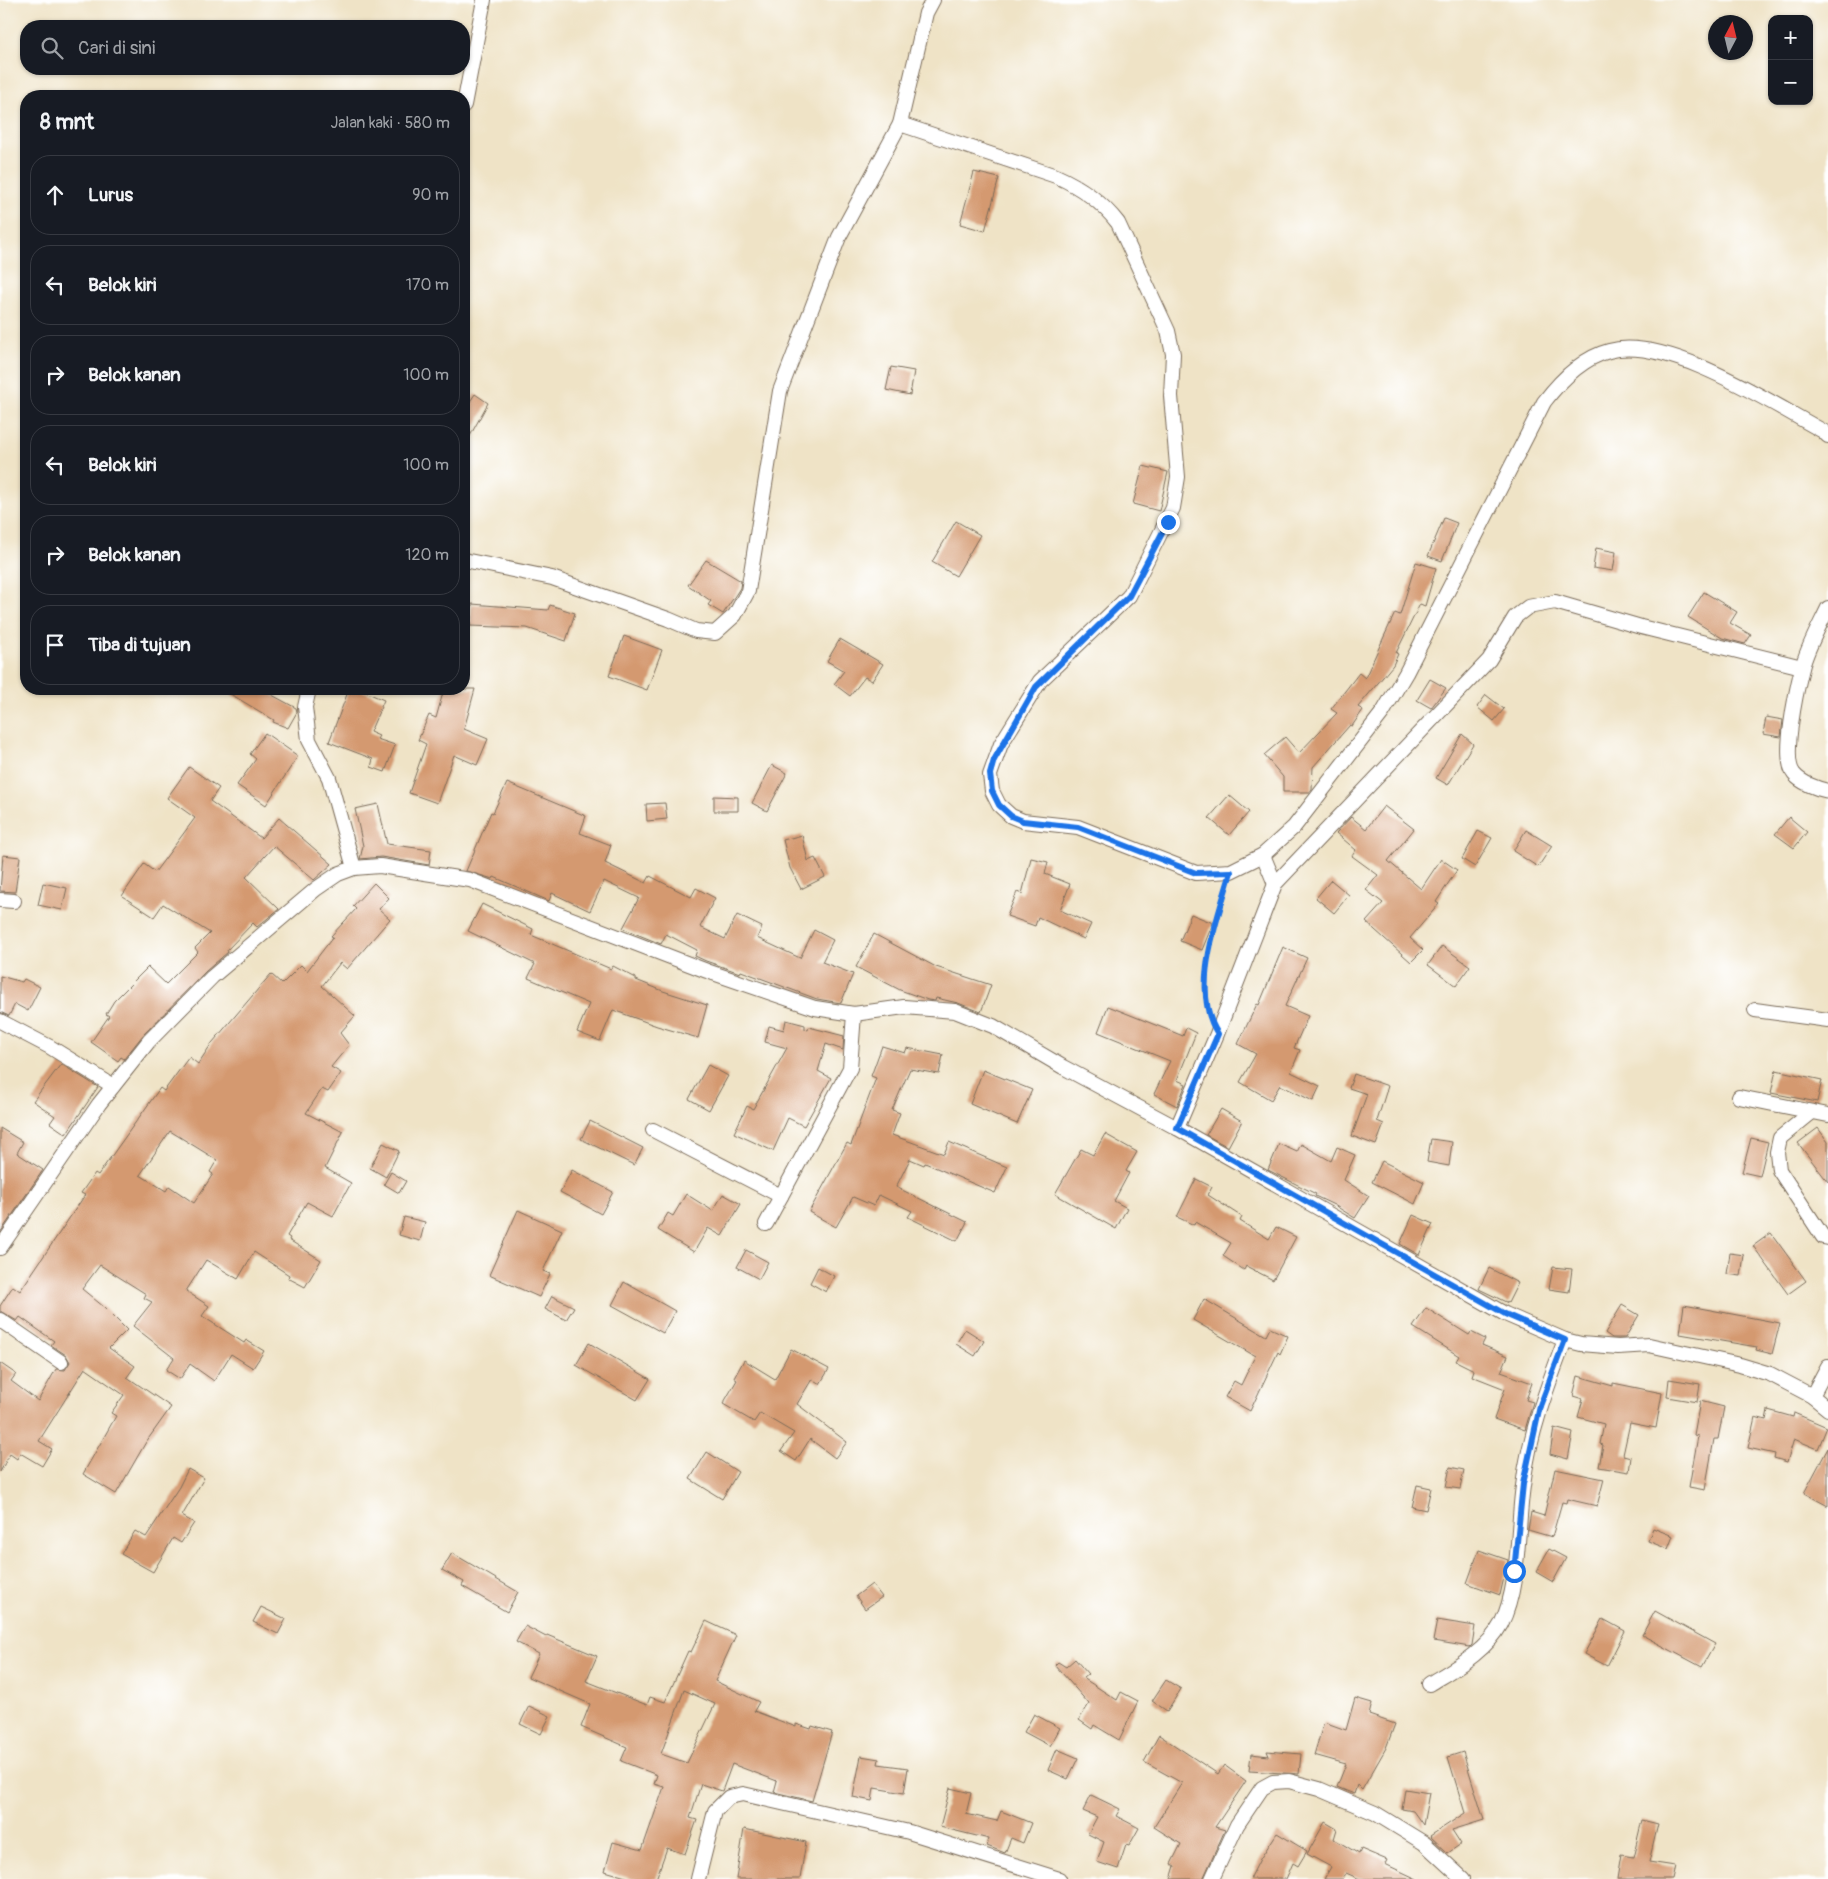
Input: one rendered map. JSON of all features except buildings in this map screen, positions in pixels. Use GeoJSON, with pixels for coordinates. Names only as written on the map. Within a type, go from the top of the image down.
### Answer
{"type":"FeatureCollection","features":[{"type":"Feature","properties":{"kind":"street"},"geometry":{"type":"LineString","coordinates":[[470,74],[484,0]]}},
{"type":"Feature","properties":{"kind":"street"},"geometry":{"type":"LineString","coordinates":[[470,561],[552,578],[668,619],[696,631],[715,633],[735,615],[748,591],[780,391],[839,237],[900,124],[926,14],[933,0]]}},
{"type":"Feature","properties":{"kind":"street"},"geometry":{"type":"LineString","coordinates":[[467,90],[470,75]]}},
{"type":"Feature","properties":{"kind":"street"},"geometry":{"type":"LineString","coordinates":[[900,124],[1056,176],[1082,189],[1106,207],[1118,223],[1131,250],[1168,330],[1172,348],[1171,396],[1178,477],[1174,508],[1129,596],[1036,687],[994,760],[990,774],[992,791],[999,805],[1011,816],[1023,821],[1078,827],[1196,873],[1231,872],[1263,855],[1294,827],[1383,712],[1406,673],[1544,402],[1560,382],[1584,363],[1609,351],[1636,348],[1665,352],[1697,364],[1823,431],[1828,436]]}},
{"type":"Feature","properties":{"kind":"street"},"geometry":{"type":"LineString","coordinates":[[1177,1128],[1218,1034],[1276,884],[1489,660],[1515,617],[1528,607],[1555,602],[1641,627],[1802,667]]}},
{"type":"Feature","properties":{"kind":"street"},"geometry":{"type":"LineString","coordinates":[[1828,608],[1802,667],[1789,745],[1790,766],[1794,775],[1820,790],[1828,791]]}},
{"type":"Feature","properties":{"kind":"street"},"geometry":{"type":"LineString","coordinates":[[308,695],[305,707],[309,740],[329,778],[354,868]]}},
{"type":"Feature","properties":{"kind":"street"},"geometry":{"type":"LineString","coordinates":[[1263,855],[1276,884]]}},
{"type":"Feature","properties":{"kind":"street"},"geometry":{"type":"LineString","coordinates":[[0,1248],[113,1086],[149,1041],[212,977],[316,889],[338,874],[354,868],[380,866],[470,880],[707,971],[815,1008],[854,1014],[904,1006],[956,1011],[993,1026],[1505,1314],[1565,1340],[1581,1344],[1618,1347],[1649,1346],[1688,1352],[1770,1374],[1812,1396],[1828,1409]]}},
{"type":"Feature","properties":{"kind":"street"},"geometry":{"type":"LineString","coordinates":[[0,900],[14,901]]}},
{"type":"Feature","properties":{"kind":"street"},"geometry":{"type":"LineString","coordinates":[[1755,1010],[1828,1020]]}},
{"type":"Feature","properties":{"kind":"street"},"geometry":{"type":"LineString","coordinates":[[766,1224],[850,1068],[854,1014]]}},
{"type":"Feature","properties":{"kind":"street"},"geometry":{"type":"LineString","coordinates":[[0,1021],[50,1047],[113,1086]]}},
{"type":"Feature","properties":{"kind":"street"},"geometry":{"type":"LineString","coordinates":[[1770,1103],[1738,1097],[1828,1115]]}},
{"type":"Feature","properties":{"kind":"street"},"geometry":{"type":"LineString","coordinates":[[1812,1112],[1780,1138],[1777,1161],[1779,1170],[1822,1237],[1828,1238]]}},
{"type":"Feature","properties":{"kind":"street"},"geometry":{"type":"LineString","coordinates":[[653,1130],[781,1196]]}},
{"type":"Feature","properties":{"kind":"street"},"geometry":{"type":"LineString","coordinates":[[0,1320],[61,1362]]}},
{"type":"Feature","properties":{"kind":"street"},"geometry":{"type":"LineString","coordinates":[[1429,1684],[1470,1658],[1490,1640],[1510,1605],[1523,1484],[1540,1406],[1565,1340]]}},
{"type":"Feature","properties":{"kind":"street"},"geometry":{"type":"LineString","coordinates":[[1812,1396],[1828,1366]]}},
{"type":"Feature","properties":{"kind":"street"},"geometry":{"type":"LineString","coordinates":[[1212,1879],[1237,1825],[1262,1788],[1274,1782],[1290,1781],[1319,1789],[1375,1813],[1424,1843],[1462,1879]]}},
{"type":"Feature","properties":{"kind":"street"},"geometry":{"type":"LineString","coordinates":[[698,1879],[715,1811],[729,1797],[743,1794],[909,1832],[1059,1879]]}},
{"type":"Feature","properties":{"kind":"path"},"geometry":{"type":"LineString","coordinates":[[1218,1034],[1211,1024],[1205,1000],[1208,958],[1231,872]]}},
{"type":"Feature","properties":{"kind":"route"},"geometry":{"type":"LineString","coordinates":[[1168,522],[1129,596],[1036,687],[1001,744],[994,760],[990,774],[992,791],[999,805],[1011,816],[1023,821],[1036,824],[1078,827],[1196,873],[1231,872],[1209,949],[1205,1000],[1211,1024],[1218,1034],[1177,1128],[1505,1314],[1565,1340],[1540,1406],[1523,1484],[1514,1571]]}}]}
